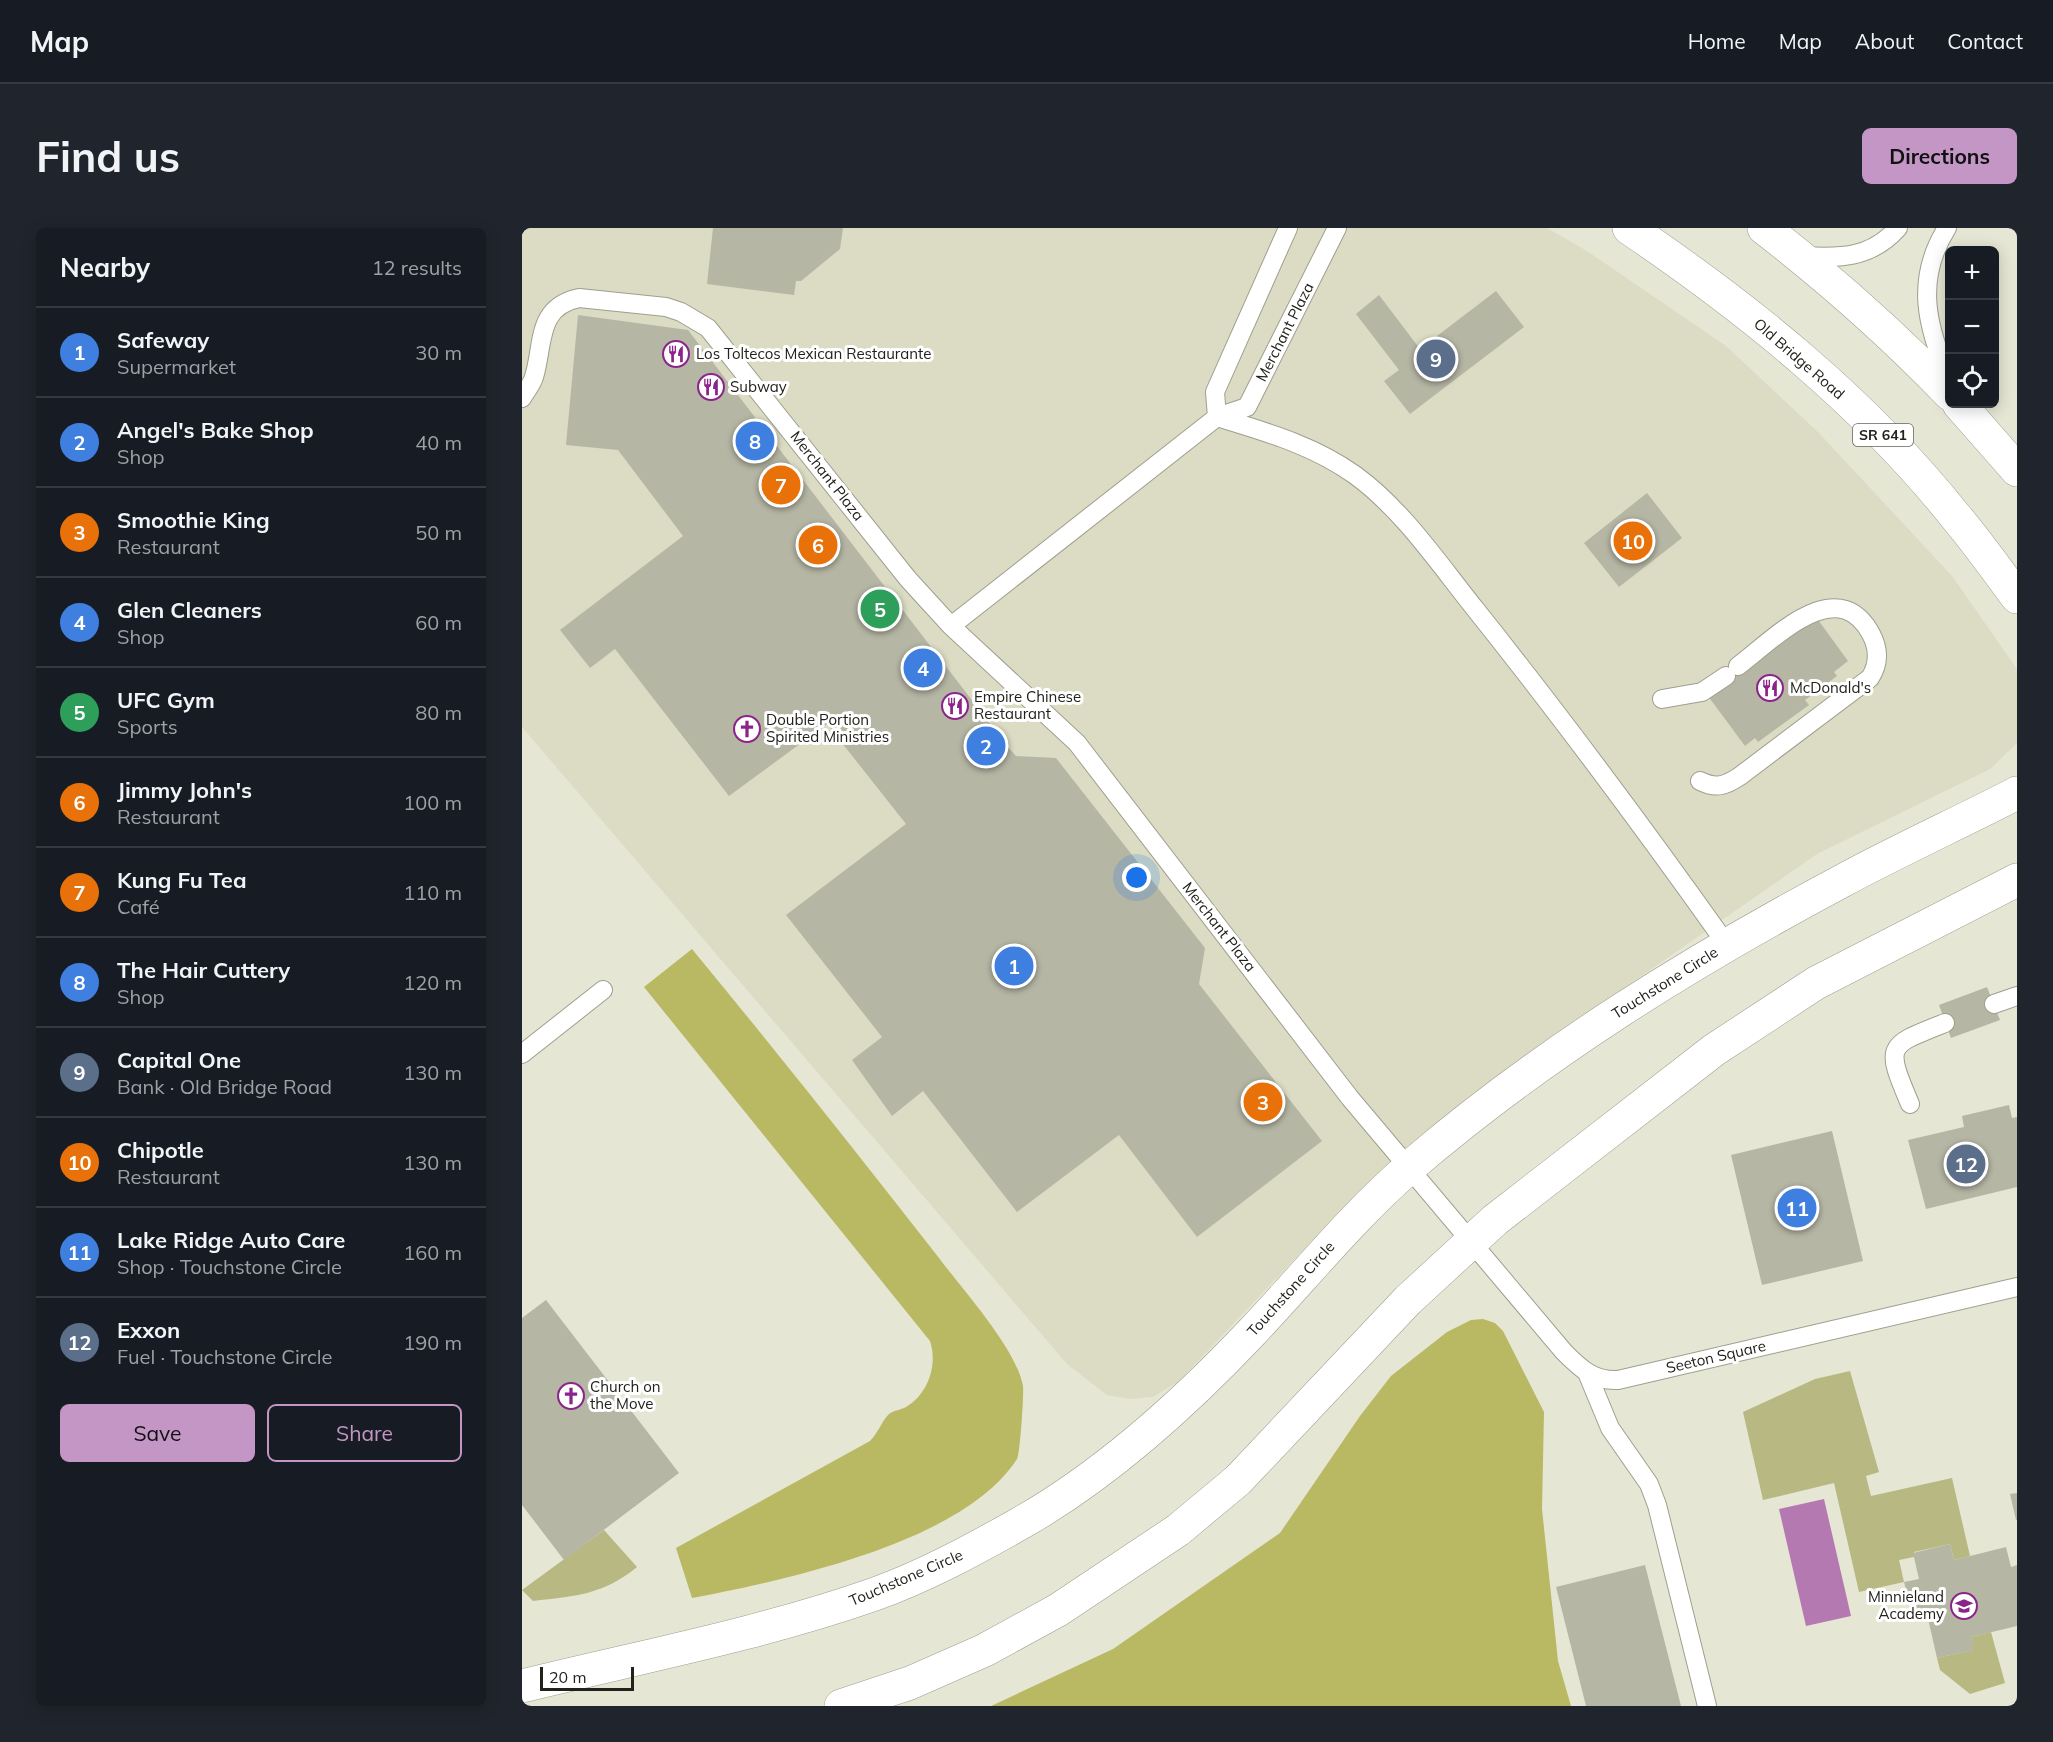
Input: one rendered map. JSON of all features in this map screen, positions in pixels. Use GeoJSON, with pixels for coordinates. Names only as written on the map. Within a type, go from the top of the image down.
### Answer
{"type":"FeatureCollection","features":[{"type":"Feature","properties":{"kind":"street","name":"Old Bridge Road"},"geometry":{"type":"LineString","coordinates":[[1629,228],[1706,280],[1806,362],[1884,436],[1948,507],[2017,597]]}},
{"type":"Feature","properties":{"kind":"street"},"geometry":{"type":"LineString","coordinates":[[1764,228],[1800,256],[1905,348],[1945,389]]}},
{"type":"Feature","properties":{"kind":"street"},"geometry":{"type":"LineString","coordinates":[[1963,408],[2017,470]]}},
{"type":"Feature","properties":{"kind":"street","name":"Touchstone Circle"},"geometry":{"type":"LineString","coordinates":[[522,1686],[824,1611],[879,1592],[954,1560],[1025,1521],[1110,1462],[1188,1396],[1252,1332],[1343,1232],[1409,1168],[1508,1087],[1645,994],[1726,945],[1846,878],[2017,793]]}},
{"type":"Feature","properties":{"kind":"street"},"geometry":{"type":"LineString","coordinates":[[841,1706],[910,1683],[985,1650],[1058,1610],[1178,1530],[1238,1480],[1408,1300],[1495,1220],[1714,1050],[1816,982],[2017,880]]}},
{"type":"Feature","properties":{"kind":"lane"},"geometry":{"type":"LineString","coordinates":[[1288,228],[1215,392],[1217,417],[1292,441],[1324,456],[1356,476],[1394,510],[1530,677],[1726,945]]}},
{"type":"Feature","properties":{"kind":"lane","name":"Merchant Plaza"},"geometry":{"type":"LineString","coordinates":[[951,626],[1217,417],[1247,407],[1337,228]]}},
{"type":"Feature","properties":{"kind":"lane"},"geometry":{"type":"LineString","coordinates":[[1800,256],[1857,256],[1885,242],[1898,228]]}},
{"type":"Feature","properties":{"kind":"lane"},"geometry":{"type":"LineString","coordinates":[[1945,369],[1934,344],[1927,308],[1930,271],[1935,251],[1947,228]]}},
{"type":"Feature","properties":{"kind":"lane","name":"Merchant Plaza"},"geometry":{"type":"LineString","coordinates":[[522,398],[534,379],[544,326],[552,311],[566,301],[590,299],[666,307],[681,312],[708,328],[908,579],[951,626],[1077,743],[1350,1098],[1472,1242]]}},
{"type":"Feature","properties":{"kind":"lane"},"geometry":{"type":"LineString","coordinates":[[1662,699],[1702,692],[1809,614],[1828,607],[1852,612],[1862,621],[1877,650],[1875,671],[1870,678],[1740,776],[1720,786],[1711,786],[1700,781]]}},
{"type":"Feature","properties":{"kind":"lane"},"geometry":{"type":"LineString","coordinates":[[522,1053],[603,990]]}},
{"type":"Feature","properties":{"kind":"lane"},"geometry":{"type":"LineString","coordinates":[[1994,1005],[2017,996]]}},
{"type":"Feature","properties":{"kind":"lane"},"geometry":{"type":"LineString","coordinates":[[1910,1104],[1893,1061],[1894,1050],[1904,1039],[1945,1023]]}},
{"type":"Feature","properties":{"kind":"lane"},"geometry":{"type":"LineString","coordinates":[[1472,1242],[1564,1352],[1588,1374],[1610,1428],[1649,1484],[1657,1505],[1707,1706]]}},
{"type":"Feature","properties":{"kind":"lane","name":"Seeton Square"},"geometry":{"type":"LineString","coordinates":[[1588,1374],[1604,1381],[1618,1380],[2017,1287]]}},
{"type":"Feature","properties":{"kind":"shaded area"},"geometry":{"type":"Polygon","coordinates":[[[522,228],[1547,228],[1587,251],[1726,346],[1819,433],[1952,576],[2017,669],[2017,743],[1990,769],[1817,854],[1493,1079],[1346,1205],[1179,1381],[1153,1397],[1130,1399],[1107,1395],[1067,1364],[522,727],[522,228]]]}},
{"type":"Feature","properties":{"kind":"shaded area"},"geometry":{"type":"Polygon","coordinates":[[[692,949],[987,1319],[1010,1354],[1018,1371],[1023,1391],[1017,1459],[991,1488],[957,1514],[915,1535],[869,1553],[774,1580],[692,1598],[676,1548],[870,1441],[889,1414],[906,1407],[920,1395],[929,1378],[933,1360],[930,1341],[644,987],[692,949]]]}},
{"type":"Feature","properties":{"kind":"shaded area"},"geometry":{"type":"Polygon","coordinates":[[[1483,1319],[1495,1323],[1503,1331],[1544,1412],[1542,1509],[1558,1661],[1571,1706],[991,1706],[1113,1649],[1280,1533],[1360,1416],[1391,1376],[1447,1332],[1471,1320],[1483,1319]]]}},
{"type":"Feature","properties":{"kind":"shaded area"},"geometry":{"type":"Polygon","coordinates":[[[1824,1499],[1851,1616],[1806,1626],[1779,1509],[1824,1499]]]}},
{"type":"Feature","properties":{"kind":"green space"},"geometry":{"type":"Polygon","coordinates":[[[1850,1371],[1879,1472],[1866,1476],[1871,1496],[1952,1478],[1970,1556],[1954,1560],[1950,1544],[1914,1552],[1914,1557],[1899,1560],[1904,1582],[1859,1592],[1834,1483],[1763,1500],[1743,1412],[1815,1379],[1850,1371]]]}},
{"type":"Feature","properties":{"kind":"green space"},"geometry":{"type":"Polygon","coordinates":[[[604,1530],[637,1567],[612,1583],[588,1593],[533,1601],[522,1590],[604,1530]]]}},
{"type":"Feature","properties":{"kind":"green space"},"geometry":{"type":"Polygon","coordinates":[[[1991,1632],[2005,1683],[1970,1694],[1940,1670],[1937,1658],[1973,1650],[1971,1637],[1991,1632]]]}},
{"type":"Feature","properties":{"kind":"building"},"geometry":{"type":"Polygon","coordinates":[[[713,228],[843,228],[840,249],[801,281],[796,281],[794,295],[707,284],[713,228]]]}},
{"type":"Feature","properties":{"kind":"building"},"geometry":{"type":"Polygon","coordinates":[[[1496,291],[1524,327],[1410,414],[1384,381],[1399,370],[1356,314],[1379,295],[1420,349],[1496,291]]]}},
{"type":"Feature","properties":{"kind":"building"},"geometry":{"type":"Polygon","coordinates":[[[578,315],[688,330],[1007,746],[1016,756],[1056,758],[1205,948],[1199,984],[1322,1141],[1197,1237],[1119,1135],[1017,1212],[923,1091],[892,1116],[852,1060],[882,1037],[786,915],[906,824],[827,724],[729,796],[615,649],[590,668],[560,630],[683,536],[618,450],[566,445],[578,315]]]}},
{"type":"Feature","properties":{"kind":"building"},"geometry":{"type":"Polygon","coordinates":[[[1647,493],[1682,538],[1619,587],[1584,543],[1647,493]]]}},
{"type":"Feature","properties":{"kind":"building","name":"McDonald's"},"geometry":{"type":"Polygon","coordinates":[[[1816,617],[1848,661],[1834,672],[1837,676],[1805,700],[1809,705],[1758,742],[1755,738],[1745,746],[1708,696],[1723,671],[1816,617]]]}},
{"type":"Feature","properties":{"kind":"building"},"geometry":{"type":"Polygon","coordinates":[[[1987,987],[2000,1020],[1951,1038],[1939,1005],[1987,987]]]}},
{"type":"Feature","properties":{"kind":"building"},"geometry":{"type":"Polygon","coordinates":[[[2009,1105],[2012,1118],[2017,1117],[2017,1187],[1926,1209],[1908,1140],[1964,1127],[1962,1116],[2009,1105]]]}},
{"type":"Feature","properties":{"kind":"building"},"geometry":{"type":"Polygon","coordinates":[[[1832,1131],[1863,1261],[1762,1285],[1731,1155],[1832,1131]]]}},
{"type":"Feature","properties":{"kind":"building","name":"Church on the Move"},"geometry":{"type":"Polygon","coordinates":[[[546,1300],[679,1473],[564,1560],[522,1505],[522,1318],[546,1300]]]}},
{"type":"Feature","properties":{"kind":"building"},"geometry":{"type":"Polygon","coordinates":[[[2017,1493],[2017,1520],[2016,1520],[2010,1494],[2017,1493]]]}},
{"type":"Feature","properties":{"kind":"building","name":"Minnieland Academy"},"geometry":{"type":"Polygon","coordinates":[[[1950,1544],[1954,1560],[2006,1547],[2011,1567],[2017,1565],[2017,1626],[1971,1637],[1974,1650],[1937,1658],[1927,1614],[1914,1618],[1904,1582],[1919,1579],[1913,1553],[1950,1544]]]}},
{"type":"Feature","properties":{"kind":"building"},"geometry":{"type":"Polygon","coordinates":[[[1645,1565],[1681,1706],[1586,1706],[1556,1587],[1645,1565]]]}},
{"type":"Feature","properties":{"kind":"place","name":"Los Toltecos Mexican Restaurante"},"geometry":{"type":"Point","coordinates":[676,354]}},
{"type":"Feature","properties":{"kind":"place","name":"Capital One"},"geometry":{"type":"Point","coordinates":[1436,359]}},
{"type":"Feature","properties":{"kind":"place","name":"Subway"},"geometry":{"type":"Point","coordinates":[711,387]}},
{"type":"Feature","properties":{"kind":"place","name":"The Hair Cuttery"},"geometry":{"type":"Point","coordinates":[755,441]}},
{"type":"Feature","properties":{"kind":"place","name":"Kung Fu Tea"},"geometry":{"type":"Point","coordinates":[781,485]}},
{"type":"Feature","properties":{"kind":"place","name":"Chipotle"},"geometry":{"type":"Point","coordinates":[1633,541]}},
{"type":"Feature","properties":{"kind":"place","name":"Jimmy John's"},"geometry":{"type":"Point","coordinates":[818,545]}},
{"type":"Feature","properties":{"kind":"place","name":"UFC Gym"},"geometry":{"type":"Point","coordinates":[880,609]}},
{"type":"Feature","properties":{"kind":"place","name":"Glen Cleaners"},"geometry":{"type":"Point","coordinates":[923,668]}},
{"type":"Feature","properties":{"kind":"place","name":"McDonald's"},"geometry":{"type":"Point","coordinates":[1770,688]}},
{"type":"Feature","properties":{"kind":"place","name":"Empire Chinese Restaurant"},"geometry":{"type":"Point","coordinates":[955,706]}},
{"type":"Feature","properties":{"kind":"place","name":"Double Portion Spirited Ministries"},"geometry":{"type":"Point","coordinates":[747,729]}},
{"type":"Feature","properties":{"kind":"place","name":"Angel's Bake Shop"},"geometry":{"type":"Point","coordinates":[986,746]}},
{"type":"Feature","properties":{"kind":"place","name":"Safeway"},"geometry":{"type":"Point","coordinates":[1014,966]}},
{"type":"Feature","properties":{"kind":"place","name":"Smoothie King"},"geometry":{"type":"Point","coordinates":[1263,1102]}},
{"type":"Feature","properties":{"kind":"place","name":"Exxon"},"geometry":{"type":"Point","coordinates":[1966,1164]}},
{"type":"Feature","properties":{"kind":"place","name":"Lake Ridge Auto Care"},"geometry":{"type":"Point","coordinates":[1797,1208]}},
{"type":"Feature","properties":{"kind":"place","name":"Church on the Move"},"geometry":{"type":"Point","coordinates":[571,1396]}},
{"type":"Feature","properties":{"kind":"place","name":"Minnieland Academy"},"geometry":{"type":"Point","coordinates":[1964,1606]}}]}
